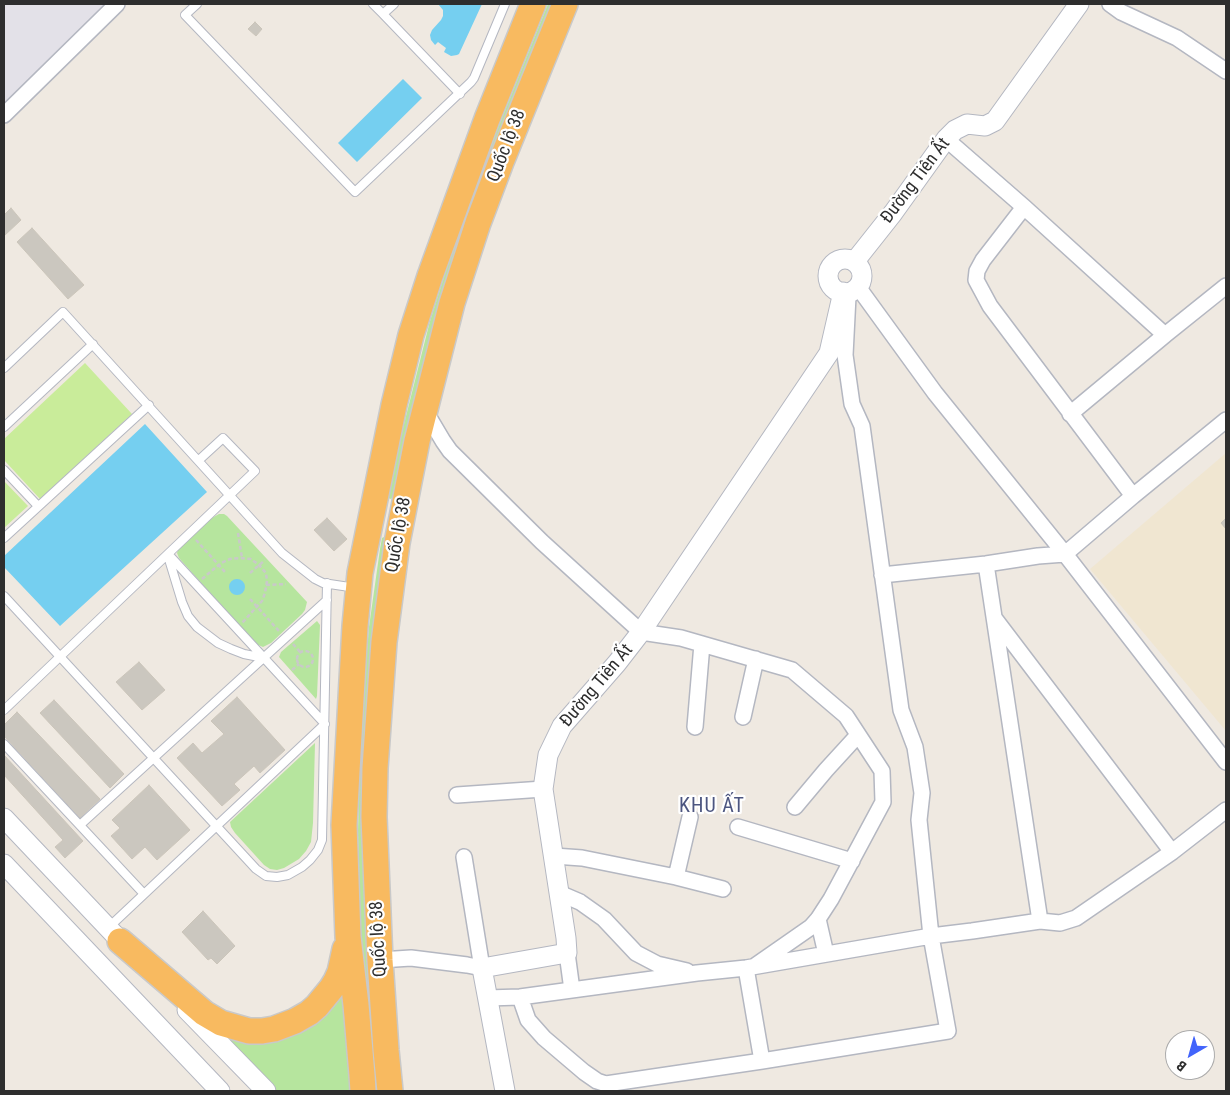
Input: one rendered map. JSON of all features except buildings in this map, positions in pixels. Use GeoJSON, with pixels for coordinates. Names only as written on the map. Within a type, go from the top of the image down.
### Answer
{"type":"FeatureCollection","features":[{"type":"Feature","properties":{"kind":"highway","name":"Quốc lộ 38"},"geometry":{"type":"LineString","coordinates":[[363,1091],[348,937],[344,825],[358,588],[394,405],[411,335],[430,276],[487,119],[533,4]]}},
{"type":"Feature","properties":{"kind":"highway","name":"Quốc lộ 38"},"geometry":{"type":"LineString","coordinates":[[390,1091],[380,960],[374,818],[375,768],[384,642],[394,561],[424,410],[452,303],[478,223],[565,4]]}},
{"type":"Feature","properties":{"kind":"highway"},"geometry":{"type":"LineString","coordinates":[[372,514],[402,520]]}},
{"type":"Feature","properties":{"kind":"highway"},"geometry":{"type":"LineString","coordinates":[[114,934],[204,1013],[221,1023],[250,1031],[274,1029],[295,1020],[308,1013],[323,999],[340,972],[348,937]]}},
{"type":"Feature","properties":{"kind":"street"},"geometry":{"type":"LineString","coordinates":[[4,116],[117,4]]}},
{"type":"Feature","properties":{"kind":"street","name":"Đường Tiên Ất"},"geometry":{"type":"LineString","coordinates":[[854,262],[946,139],[955,130],[967,124],[985,126],[995,121],[1079,4]]}},
{"type":"Feature","properties":{"kind":"street"},"geometry":{"type":"LineString","coordinates":[[1110,4],[1121,12],[1177,38],[1226,71]]}},
{"type":"Feature","properties":{"kind":"street"},"geometry":{"type":"LineString","coordinates":[[946,139],[1165,335]]}},
{"type":"Feature","properties":{"kind":"street"},"geometry":{"type":"LineString","coordinates":[[1024,207],[983,260],[977,271],[976,280],[990,306],[1133,496]]}},
{"type":"Feature","properties":{"kind":"street"},"geometry":{"type":"LineString","coordinates":[[520,996],[528,1020],[544,1038],[606,1088],[948,1030],[932,936],[918,820],[922,793],[915,747],[901,710],[862,426],[852,404],[845,355],[850,291],[862,277],[862,272],[860,266],[854,262],[840,259],[831,266],[828,271],[828,277],[830,283],[838,291],[850,291]]}},
{"type":"Feature","properties":{"kind":"street"},"geometry":{"type":"LineString","coordinates":[[1070,414],[1226,286]]}},
{"type":"Feature","properties":{"kind":"street"},"geometry":{"type":"LineString","coordinates":[[850,291],[1065,554],[1226,762]]}},
{"type":"Feature","properties":{"kind":"street","name":"Đường Tiên Ất"},"geometry":{"type":"LineString","coordinates":[[567,953],[543,789],[548,755],[562,726],[617,663],[641,632],[828,353],[850,291]]}},
{"type":"Feature","properties":{"kind":"street"},"geometry":{"type":"LineString","coordinates":[[424,410],[450,451],[542,542],[641,632],[681,638],[792,670],[846,716],[882,771],[883,802],[831,899],[818,919],[811,927],[751,967]]}},
{"type":"Feature","properties":{"kind":"street"},"geometry":{"type":"LineString","coordinates":[[882,575],[1065,554],[1226,420]]}},
{"type":"Feature","properties":{"kind":"street"},"geometry":{"type":"LineString","coordinates":[[986,564],[1040,922]]}},
{"type":"Feature","properties":{"kind":"street"},"geometry":{"type":"LineString","coordinates":[[994,618],[1172,852]]}},
{"type":"Feature","properties":{"kind":"street"},"geometry":{"type":"LineString","coordinates":[[695,727],[702,644]]}},
{"type":"Feature","properties":{"kind":"street"},"geometry":{"type":"LineString","coordinates":[[743,717],[756,659]]}},
{"type":"Feature","properties":{"kind":"street"},"geometry":{"type":"LineString","coordinates":[[795,807],[858,735]]}},
{"type":"Feature","properties":{"kind":"street"},"geometry":{"type":"LineString","coordinates":[[457,795],[543,789]]}},
{"type":"Feature","properties":{"kind":"street"},"geometry":{"type":"LineString","coordinates":[[487,998],[572,990],[751,967],[932,936],[1040,922],[1060,923],[1076,918],[1172,852],[1226,810]]}},
{"type":"Feature","properties":{"kind":"street"},"geometry":{"type":"LineString","coordinates":[[676,877],[690,817]]}},
{"type":"Feature","properties":{"kind":"street"},"geometry":{"type":"LineString","coordinates":[[4,818],[266,1091]]}},
{"type":"Feature","properties":{"kind":"street"},"geometry":{"type":"LineString","coordinates":[[738,827],[852,861]]}},
{"type":"Feature","properties":{"kind":"street"},"geometry":{"type":"LineString","coordinates":[[554,856],[582,858],[676,877],[723,889]]}},
{"type":"Feature","properties":{"kind":"street"},"geometry":{"type":"LineString","coordinates":[[464,858],[487,998],[505,1091]]}},
{"type":"Feature","properties":{"kind":"street"},"geometry":{"type":"LineString","coordinates":[[4,864],[220,1091]]}},
{"type":"Feature","properties":{"kind":"street"},"geometry":{"type":"LineString","coordinates":[[28,890],[50,867]]}},
{"type":"Feature","properties":{"kind":"street"},"geometry":{"type":"LineString","coordinates":[[559,893],[580,902],[604,919],[636,953],[657,964],[697,973]]}},
{"type":"Feature","properties":{"kind":"street"},"geometry":{"type":"LineString","coordinates":[[818,919],[826,954]]}},
{"type":"Feature","properties":{"kind":"street"},"geometry":{"type":"LineString","coordinates":[[380,960],[411,958],[482,968],[567,953],[572,990]]}},
{"type":"Feature","properties":{"kind":"street"},"geometry":{"type":"LineString","coordinates":[[751,967],[762,1061]]}},
{"type":"Feature","properties":{"kind":"lane"},"geometry":{"type":"LineString","coordinates":[[197,4],[185,15],[355,192],[471,82],[504,4]]}},
{"type":"Feature","properties":{"kind":"lane"},"geometry":{"type":"LineString","coordinates":[[373,4],[460,94]]}},
{"type":"Feature","properties":{"kind":"lane"},"geometry":{"type":"LineString","coordinates":[[383,14],[394,4]]}},
{"type":"Feature","properties":{"kind":"lane"},"geometry":{"type":"LineString","coordinates":[[4,368],[63,312],[282,553],[323,583],[358,588]]}},
{"type":"Feature","properties":{"kind":"lane"},"geometry":{"type":"LineString","coordinates":[[4,427],[93,344]]}},
{"type":"Feature","properties":{"kind":"lane"},"geometry":{"type":"LineString","coordinates":[[4,538],[149,405]]}},
{"type":"Feature","properties":{"kind":"lane"},"geometry":{"type":"LineString","coordinates":[[4,710],[255,471],[223,438],[199,460]]}},
{"type":"Feature","properties":{"kind":"lane"},"geometry":{"type":"LineString","coordinates":[[4,470],[38,506]]}},
{"type":"Feature","properties":{"kind":"lane"},"geometry":{"type":"LineString","coordinates":[[168,554],[325,724]]}},
{"type":"Feature","properties":{"kind":"lane"},"geometry":{"type":"LineString","coordinates":[[168,554],[182,602],[188,616],[198,627],[218,643],[244,654],[264,658]]}},
{"type":"Feature","properties":{"kind":"lane"},"geometry":{"type":"LineString","coordinates":[[4,596],[256,869],[266,876],[277,877],[288,875],[302,867],[318,850],[322,840],[327,583]]}},
{"type":"Feature","properties":{"kind":"lane"},"geometry":{"type":"LineString","coordinates":[[80,825],[327,600]]}},
{"type":"Feature","properties":{"kind":"lane"},"geometry":{"type":"LineString","coordinates":[[114,934],[144,894],[325,724]]}},
{"type":"Feature","properties":{"kind":"lane"},"geometry":{"type":"LineString","coordinates":[[4,744],[144,894]]}},
{"type":"Feature","properties":{"kind":"path"},"geometry":{"type":"LineString","coordinates":[[238,533],[242,558]]}},
{"type":"Feature","properties":{"kind":"path"},"geometry":{"type":"LineString","coordinates":[[196,540],[225,572]]}},
{"type":"Feature","properties":{"kind":"path"},"geometry":{"type":"LineString","coordinates":[[202,579],[218,565],[230,559],[251,559],[266,573],[265,593],[262,601],[241,624]]}},
{"type":"Feature","properties":{"kind":"path"},"geometry":{"type":"LineString","coordinates":[[250,573],[265,560]]}},
{"type":"Feature","properties":{"kind":"path"},"geometry":{"type":"LineString","coordinates":[[266,585],[286,584]]}},
{"type":"Feature","properties":{"kind":"path"},"geometry":{"type":"LineString","coordinates":[[250,599],[279,631]]}},
{"type":"Feature","properties":{"kind":"path"},"geometry":{"type":"LineString","coordinates":[[293,644],[300,652]]}},
{"type":"Feature","properties":{"kind":"path"},"geometry":{"type":"LineString","coordinates":[[306,651],[313,656],[313,662],[307,667],[299,664],[297,658],[300,652],[306,651]]}},
{"type":"Feature","properties":{"kind":"path"},"geometry":{"type":"LineString","coordinates":[[292,670],[299,664]]}},
{"type":"Feature","properties":{"kind":"shaded area"},"geometry":{"type":"Polygon","coordinates":[[[4,4],[112,4],[4,112],[4,4]]]}},
{"type":"Feature","properties":{"kind":"shaded area"},"geometry":{"type":"Polygon","coordinates":[[[1226,453],[1226,731],[1090,569],[1226,453]]]}},
{"type":"Feature","properties":{"kind":"green space"},"geometry":{"type":"Polygon","coordinates":[[[548,4],[554,4],[393,498],[390,499],[388,497],[402,432],[430,321],[461,223],[548,4]]]}},
{"type":"Feature","properties":{"kind":"green space"},"geometry":{"type":"Polygon","coordinates":[[[85,363],[132,414],[40,499],[4,460],[4,439],[85,363]]]}},
{"type":"Feature","properties":{"kind":"green space"},"geometry":{"type":"Polygon","coordinates":[[[4,481],[28,506],[4,528],[4,481]]]}},
{"type":"Feature","properties":{"kind":"green space"},"geometry":{"type":"Polygon","coordinates":[[[219,514],[227,516],[307,602],[302,614],[271,643],[263,647],[256,644],[232,618],[179,558],[177,553],[179,547],[210,519],[219,514]]]}},
{"type":"Feature","properties":{"kind":"green space"},"geometry":{"type":"Polygon","coordinates":[[[382,538],[387,538],[383,1091],[372,1091],[359,906],[358,830],[364,686],[369,627],[380,549],[382,538]]]}},
{"type":"Feature","properties":{"kind":"green space"},"geometry":{"type":"Polygon","coordinates":[[[317,621],[320,625],[316,699],[279,657],[281,652],[317,621]]]}},
{"type":"Feature","properties":{"kind":"green space"},"geometry":{"type":"Polygon","coordinates":[[[315,743],[311,842],[299,859],[284,868],[270,869],[264,865],[235,833],[230,822],[315,743]]]}},
{"type":"Feature","properties":{"kind":"green space"},"geometry":{"type":"Polygon","coordinates":[[[348,975],[355,1091],[275,1091],[218,1032],[247,1042],[348,975]]]}},
{"type":"Feature","properties":{"kind":"water"},"geometry":{"type":"Polygon","coordinates":[[[438,4],[482,4],[457,55],[451,56],[444,52],[446,48],[438,42],[435,45],[431,40],[432,30],[443,16],[443,10],[438,4]]]}},
{"type":"Feature","properties":{"kind":"water"},"geometry":{"type":"Polygon","coordinates":[[[403,79],[422,98],[357,162],[338,143],[403,79]]]}},
{"type":"Feature","properties":{"kind":"water"},"geometry":{"type":"Polygon","coordinates":[[[145,424],[207,492],[60,626],[4,567],[4,556],[145,424]]]}},
{"type":"Feature","properties":{"kind":"water"},"geometry":{"type":"Polygon","coordinates":[[[234,579],[240,579],[245,584],[243,593],[234,595],[229,590],[229,584],[234,579]]]}},
{"type":"Feature","properties":{"kind":"district","name":"KHU ẤT"},"geometry":{"type":"Point","coordinates":[712,807]}}]}
